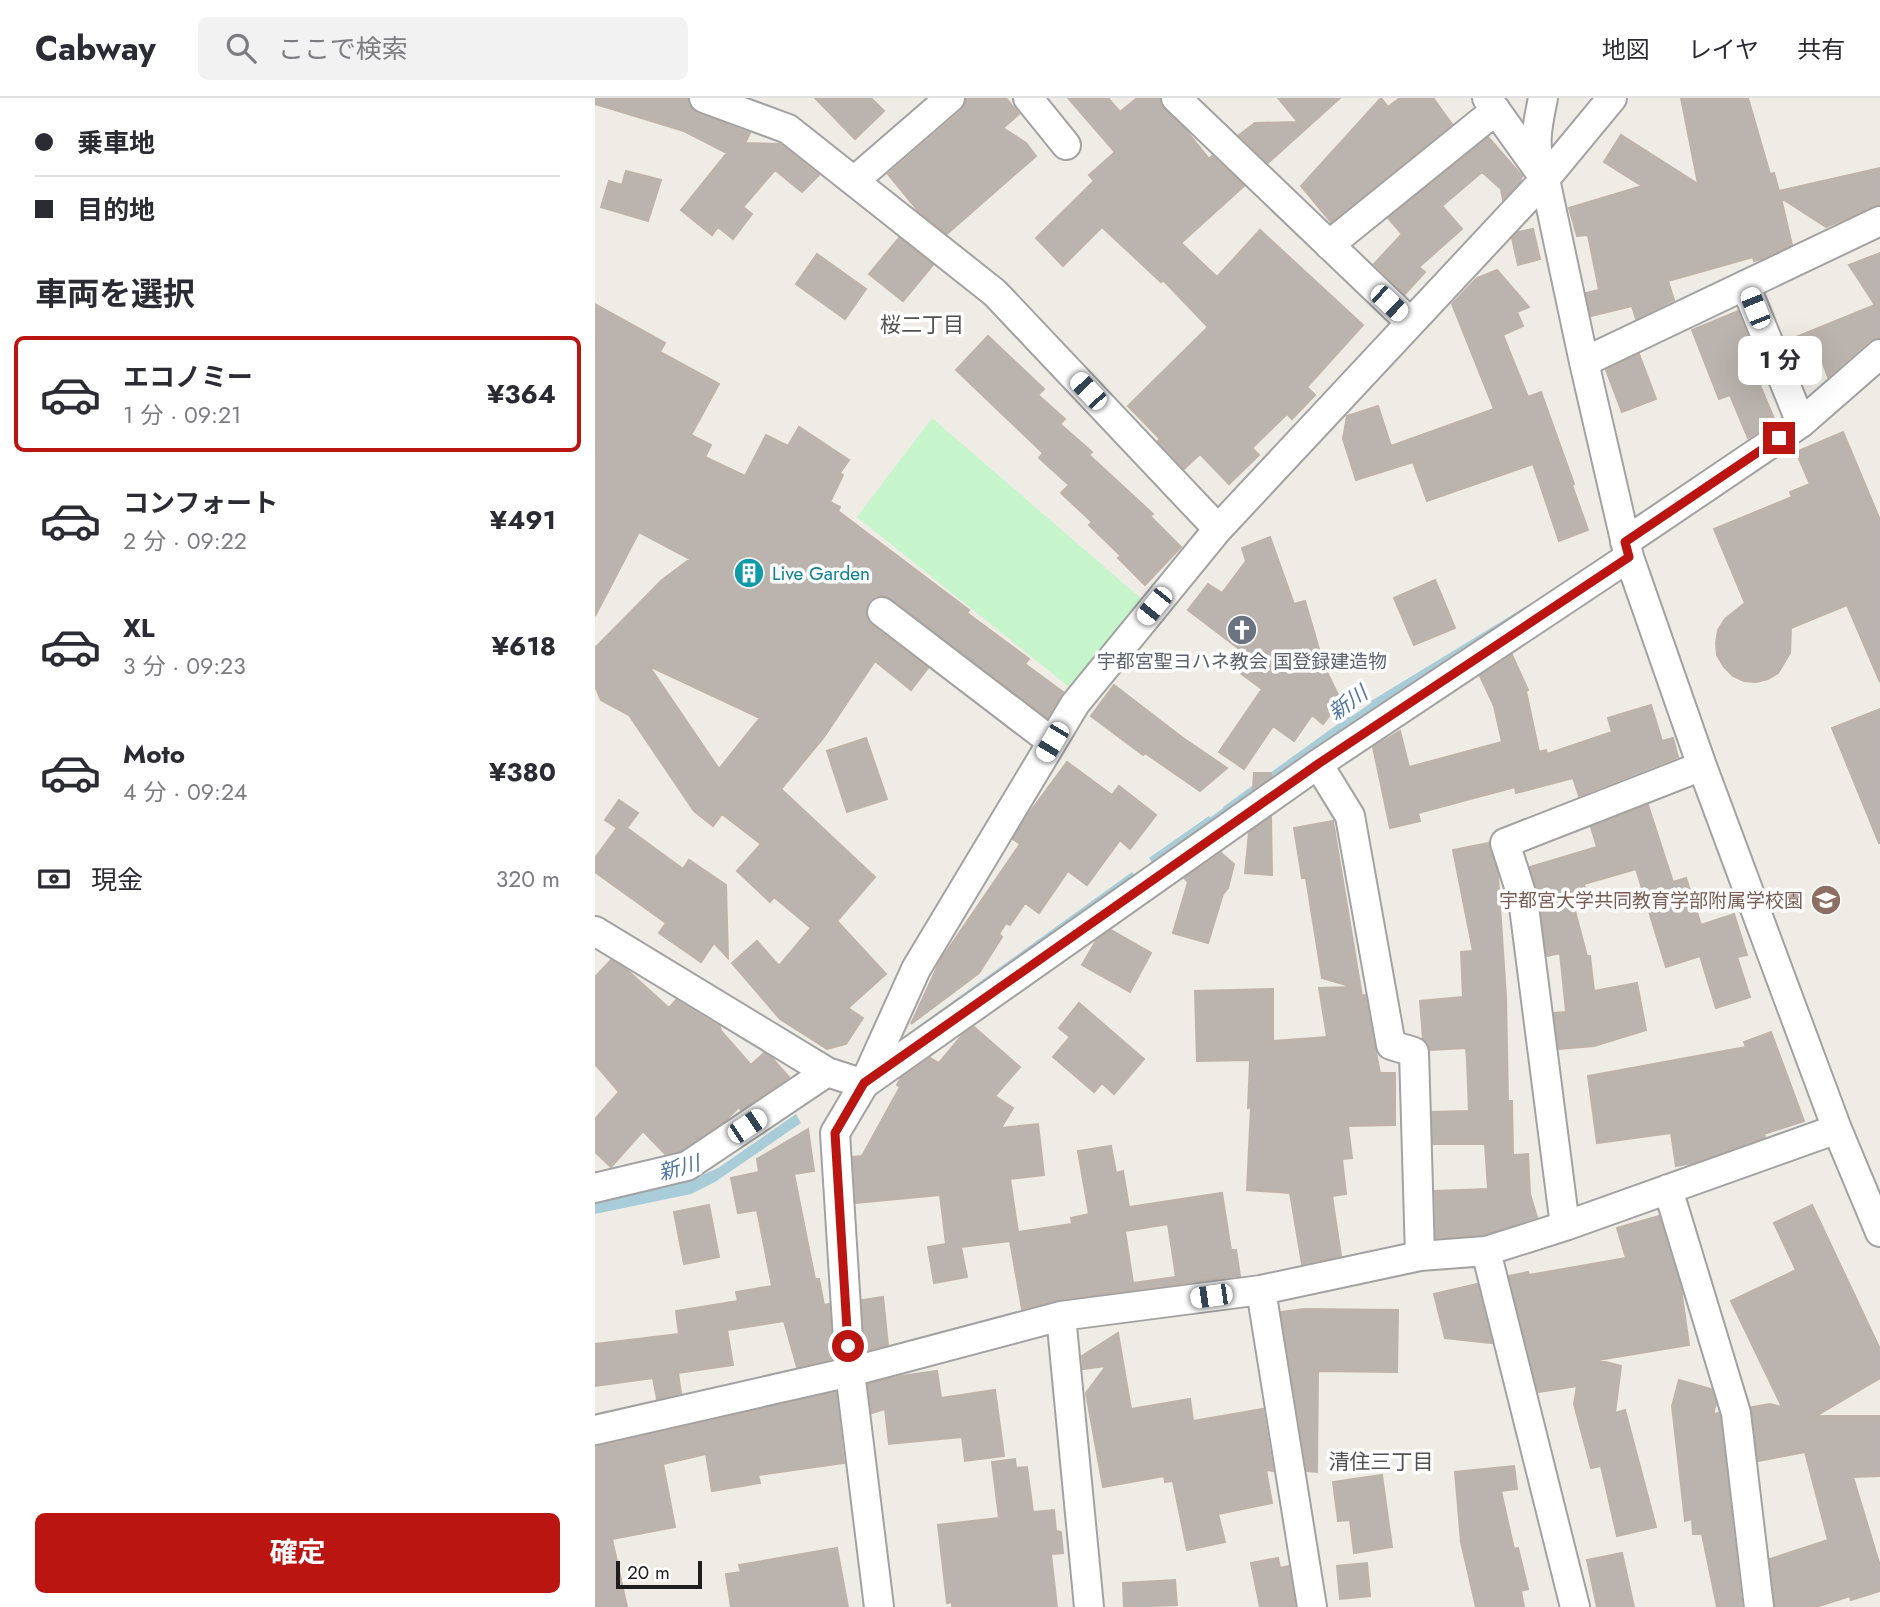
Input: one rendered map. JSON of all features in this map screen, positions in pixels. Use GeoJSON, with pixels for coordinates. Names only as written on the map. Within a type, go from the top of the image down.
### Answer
{"type":"FeatureCollection","features":[{"type":"Feature","properties":{"kind":"street"},"geometry":{"type":"LineString","coordinates":[[704,98],[788,129],[995,293],[1218,529]]}},
{"type":"Feature","properties":{"kind":"street"},"geometry":{"type":"LineString","coordinates":[[853,181],[950,98]]}},
{"type":"Feature","properties":{"kind":"street"},"geometry":{"type":"LineString","coordinates":[[1028,98],[1066,145]]}},
{"type":"Feature","properties":{"kind":"street"},"geometry":{"type":"LineString","coordinates":[[1176,98],[1410,322]]}},
{"type":"Feature","properties":{"kind":"street"},"geometry":{"type":"LineString","coordinates":[[1543,98],[1535,139],[1537,159],[1545,179],[1627,548],[1702,766],[1837,1129],[1880,1232]]}},
{"type":"Feature","properties":{"kind":"street"},"geometry":{"type":"LineString","coordinates":[[879,1607],[850,1372],[835,1133],[864,1083],[916,969],[1075,704],[1218,529],[1545,179],[1612,98]]}},
{"type":"Feature","properties":{"kind":"street"},"geometry":{"type":"LineString","coordinates":[[1329,246],[1491,104],[1545,179]]}},
{"type":"Feature","properties":{"kind":"street"},"geometry":{"type":"LineString","coordinates":[[1584,362],[1880,221]]}},
{"type":"Feature","properties":{"kind":"street"},"geometry":{"type":"LineString","coordinates":[[1745,285],[1801,423]]}},
{"type":"Feature","properties":{"kind":"street"},"geometry":{"type":"LineString","coordinates":[[864,1083],[1627,548],[1801,423],[1880,354]]}},
{"type":"Feature","properties":{"kind":"street"},"geometry":{"type":"LineString","coordinates":[[882,612],[1052,742]]}},
{"type":"Feature","properties":{"kind":"street"},"geometry":{"type":"LineString","coordinates":[[1318,764],[1350,816],[1391,1045],[1414,1052],[1420,1256]]}},
{"type":"Feature","properties":{"kind":"street"},"geometry":{"type":"LineString","coordinates":[[1565,1226],[1523,900],[1505,844],[1702,766]]}},
{"type":"Feature","properties":{"kind":"street"},"geometry":{"type":"LineString","coordinates":[[595,931],[827,1072],[864,1083]]}},
{"type":"Feature","properties":{"kind":"street"},"geometry":{"type":"LineString","coordinates":[[595,1188],[687,1166],[827,1072]]}},
{"type":"Feature","properties":{"kind":"street"},"geometry":{"type":"LineString","coordinates":[[595,1430],[850,1372],[1061,1316],[1261,1290],[1420,1256],[1486,1251],[1565,1226],[1837,1129]]}},
{"type":"Feature","properties":{"kind":"street"},"geometry":{"type":"LineString","coordinates":[[1668,1189],[1736,1413],[1759,1607]]}},
{"type":"Feature","properties":{"kind":"street"},"geometry":{"type":"LineString","coordinates":[[1486,1251],[1575,1607]]}},
{"type":"Feature","properties":{"kind":"street"},"geometry":{"type":"LineString","coordinates":[[1261,1290],[1311,1607]]}},
{"type":"Feature","properties":{"kind":"street"},"geometry":{"type":"LineString","coordinates":[[1061,1316],[1089,1607]]}},
{"type":"Feature","properties":{"kind":"green space"},"geometry":{"type":"Polygon","coordinates":[[[932,418],[1144,601],[1073,690],[857,517],[932,418]]]}},
{"type":"Feature","properties":{"kind":"water"},"geometry":{"type":"Polygon","coordinates":[[[1609,556],[1376,710],[1371,701],[1609,556]]]}},
{"type":"Feature","properties":{"kind":"water"},"geometry":{"type":"Polygon","coordinates":[[[1349,716],[1355,723],[1229,813],[1223,807],[1349,716]]]}},
{"type":"Feature","properties":{"kind":"water"},"geometry":{"type":"Polygon","coordinates":[[[1209,816],[1215,824],[1154,866],[1149,858],[1209,816]]]}},
{"type":"Feature","properties":{"kind":"water"},"geometry":{"type":"Polygon","coordinates":[[[1132,872],[1137,879],[914,1040],[909,1033],[1132,872]]]}},
{"type":"Feature","properties":{"kind":"water"},"geometry":{"type":"Polygon","coordinates":[[[796,1114],[801,1123],[715,1182],[691,1194],[595,1214],[595,1203],[689,1181],[718,1168],[796,1114]]]}},
{"type":"Feature","properties":{"kind":"building"},"geometry":{"type":"Polygon","coordinates":[[[596,98],[688,98],[691,108],[698,113],[750,133],[745,143],[780,144],[819,175],[802,192],[775,170],[743,207],[752,214],[733,239],[718,227],[712,235],[681,210],[727,153],[684,131],[595,104],[596,98]]]}},
{"type":"Feature","properties":{"kind":"building"},"geometry":{"type":"Polygon","coordinates":[[[815,98],[871,98],[884,111],[855,139],[815,98]]]}},
{"type":"Feature","properties":{"kind":"building"},"geometry":{"type":"Polygon","coordinates":[[[967,98],[1006,98],[1019,114],[1003,128],[1026,143],[1036,156],[947,234],[919,212],[888,174],[961,111],[967,98]]]}},
{"type":"Feature","properties":{"kind":"building"},"geometry":{"type":"Polygon","coordinates":[[[1068,98],[1108,98],[1120,112],[1137,98],[1160,98],[1165,110],[1184,128],[1209,159],[1212,156],[1244,186],[1181,243],[1217,277],[1260,230],[1363,325],[1307,387],[1315,395],[1292,419],[1287,414],[1252,448],[1259,455],[1229,484],[1200,454],[1184,469],[1128,406],[1208,327],[1163,280],[1161,282],[1102,227],[1063,266],[1036,238],[1094,181],[1089,175],[1115,152],[1068,98]]]}},
{"type":"Feature","properties":{"kind":"building"},"geometry":{"type":"Polygon","coordinates":[[[1278,98],[1340,98],[1268,163],[1239,135],[1255,123],[1298,122],[1278,98]]]}},
{"type":"Feature","properties":{"kind":"building"},"geometry":{"type":"Polygon","coordinates":[[[1381,98],[1388,107],[1400,98],[1433,98],[1452,124],[1331,222],[1301,186],[1381,98]]]}},
{"type":"Feature","properties":{"kind":"building"},"geometry":{"type":"Polygon","coordinates":[[[1681,98],[1748,98],[1770,174],[1774,173],[1779,191],[1880,168],[1880,205],[1826,227],[1781,198],[1792,245],[1762,259],[1754,261],[1753,257],[1668,281],[1674,300],[1636,319],[1632,306],[1591,316],[1586,293],[1599,290],[1588,235],[1577,236],[1569,208],[1642,186],[1604,162],[1621,135],[1698,184],[1681,98]]]}},
{"type":"Feature","properties":{"kind":"building"},"geometry":{"type":"Polygon","coordinates":[[[1488,137],[1522,176],[1520,182],[1503,200],[1501,189],[1482,172],[1442,206],[1462,229],[1419,267],[1425,272],[1405,294],[1374,264],[1402,234],[1388,218],[1488,137]]]}},
{"type":"Feature","properties":{"kind":"building"},"geometry":{"type":"Polygon","coordinates":[[[626,171],[661,180],[648,221],[601,207],[609,181],[622,185],[626,171]]]}},
{"type":"Feature","properties":{"kind":"building"},"geometry":{"type":"Polygon","coordinates":[[[1533,229],[1540,259],[1518,265],[1512,238],[1518,232],[1533,229]]]}},
{"type":"Feature","properties":{"kind":"building"},"geometry":{"type":"Polygon","coordinates":[[[899,238],[933,265],[903,301],[869,274],[899,238]]]}},
{"type":"Feature","properties":{"kind":"building"},"geometry":{"type":"Polygon","coordinates":[[[1880,253],[1880,338],[1869,341],[1828,377],[1819,353],[1795,363],[1786,341],[1875,305],[1849,265],[1880,253]]]}},
{"type":"Feature","properties":{"kind":"building"},"geometry":{"type":"Polygon","coordinates":[[[817,254],[866,289],[845,319],[796,284],[817,254]]]}},
{"type":"Feature","properties":{"kind":"building"},"geometry":{"type":"Polygon","coordinates":[[[1497,270],[1529,307],[1517,312],[1523,326],[1503,335],[1528,397],[1541,392],[1588,530],[1559,541],[1533,464],[1427,501],[1413,462],[1356,480],[1343,439],[1347,416],[1378,406],[1391,446],[1494,409],[1452,304],[1477,278],[1497,270]]]}},
{"type":"Feature","properties":{"kind":"building"},"geometry":{"type":"Polygon","coordinates":[[[595,304],[665,343],[660,352],[719,384],[691,435],[711,445],[705,457],[745,476],[766,435],[788,446],[799,427],[849,460],[840,473],[843,475],[830,502],[840,507],[838,511],[969,610],[967,613],[1029,659],[1025,664],[1063,692],[1047,718],[892,599],[876,596],[868,602],[866,618],[871,625],[928,668],[911,690],[875,661],[824,737],[781,789],[875,877],[837,921],[886,974],[848,1008],[863,1018],[846,1044],[827,1049],[780,1019],[732,963],[757,941],[779,966],[811,928],[774,897],[770,902],[737,871],[761,844],[722,814],[713,826],[694,811],[629,715],[601,700],[595,686],[595,648],[662,580],[690,559],[639,532],[595,616],[595,304]],[[649,666],[719,769],[760,718],[649,666]]]}},
{"type":"Feature","properties":{"kind":"building"},"geometry":{"type":"Polygon","coordinates":[[[1738,311],[1764,376],[1765,380],[1759,383],[1775,421],[1748,438],[1730,395],[1719,399],[1692,330],[1738,311]]]}},
{"type":"Feature","properties":{"kind":"building"},"geometry":{"type":"Polygon","coordinates":[[[988,336],[1044,389],[1038,395],[1065,419],[1060,424],[1092,452],[1089,455],[1153,514],[1150,516],[1181,547],[1145,585],[1118,558],[1121,556],[1089,525],[1092,522],[1061,493],[1069,485],[1039,458],[1043,453],[956,370],[988,336]]]}},
{"type":"Feature","properties":{"kind":"building"},"geometry":{"type":"Polygon","coordinates":[[[1639,354],[1656,399],[1622,412],[1606,370],[1639,354]]]}},
{"type":"Feature","properties":{"kind":"building"},"geometry":{"type":"Polygon","coordinates":[[[1843,432],[1880,520],[1880,682],[1847,605],[1791,628],[1790,653],[1778,673],[1756,682],[1744,681],[1733,676],[1717,655],[1718,630],[1725,619],[1745,603],[1714,529],[1792,497],[1790,492],[1810,484],[1796,452],[1843,432]]]}},
{"type":"Feature","properties":{"kind":"building"},"geometry":{"type":"Polygon","coordinates":[[[1270,537],[1294,604],[1305,601],[1324,666],[1341,701],[1323,724],[1312,715],[1294,741],[1273,726],[1244,769],[1219,752],[1262,689],[1232,667],[1243,652],[1188,610],[1208,584],[1222,593],[1246,561],[1242,548],[1270,537]]]}},
{"type":"Feature","properties":{"kind":"building"},"geometry":{"type":"Polygon","coordinates":[[[1435,580],[1455,628],[1414,645],[1394,598],[1435,580]]]}},
{"type":"Feature","properties":{"kind":"building"},"geometry":{"type":"Polygon","coordinates":[[[1512,655],[1528,690],[1526,691],[1539,752],[1546,750],[1547,754],[1612,732],[1608,718],[1651,705],[1662,741],[1673,738],[1678,757],[1579,796],[1573,778],[1516,793],[1515,787],[1418,813],[1420,821],[1390,828],[1373,747],[1400,731],[1409,767],[1502,742],[1494,706],[1480,676],[1512,655]]]}},
{"type":"Feature","properties":{"kind":"building"},"geometry":{"type":"Polygon","coordinates":[[[1114,685],[1227,768],[1200,791],[1145,753],[1143,755],[1091,716],[1114,685]]]}},
{"type":"Feature","properties":{"kind":"building"},"geometry":{"type":"Polygon","coordinates":[[[1880,709],[1880,843],[1879,843],[1832,728],[1880,709]]]}},
{"type":"Feature","properties":{"kind":"building"},"geometry":{"type":"Polygon","coordinates":[[[866,738],[887,799],[847,812],[827,751],[866,738]]]}},
{"type":"Feature","properties":{"kind":"building"},"geometry":{"type":"Polygon","coordinates":[[[1067,762],[1112,795],[1119,786],[1156,815],[1130,849],[1120,840],[1087,885],[1068,871],[1039,913],[1025,903],[1010,925],[1006,923],[999,934],[1002,937],[979,973],[911,1024],[940,961],[1020,844],[1013,839],[1027,816],[1067,762]]]}},
{"type":"Feature","properties":{"kind":"building"},"geometry":{"type":"Polygon","coordinates":[[[1254,773],[1271,773],[1271,777],[1253,790],[1254,773]]]}},
{"type":"Feature","properties":{"kind":"building"},"geometry":{"type":"Polygon","coordinates":[[[619,800],[638,813],[627,828],[683,869],[689,860],[726,885],[728,958],[714,943],[701,962],[659,933],[666,923],[595,872],[595,858],[617,828],[605,820],[619,800]]]}},
{"type":"Feature","properties":{"kind":"building"},"geometry":{"type":"Polygon","coordinates":[[[1648,805],[1673,882],[1686,878],[1701,925],[1734,914],[1747,955],[1737,957],[1750,997],[1716,1008],[1700,956],[1666,967],[1636,869],[1584,884],[1585,888],[1570,892],[1587,956],[1590,956],[1594,991],[1637,983],[1646,1030],[1594,1046],[1559,1049],[1554,1013],[1566,1012],[1560,953],[1547,956],[1539,897],[1530,867],[1597,847],[1591,827],[1648,805]]]}},
{"type":"Feature","properties":{"kind":"building"},"geometry":{"type":"Polygon","coordinates":[[[1271,817],[1272,875],[1245,873],[1249,833],[1271,817]]]}},
{"type":"Feature","properties":{"kind":"building"},"geometry":{"type":"Polygon","coordinates":[[[1333,821],[1362,996],[1365,995],[1380,1073],[1395,1073],[1395,1125],[1348,1126],[1352,1158],[1342,1159],[1346,1194],[1332,1196],[1341,1256],[1302,1264],[1290,1193],[1247,1190],[1250,1060],[1197,1061],[1195,991],[1273,989],[1273,1041],[1327,1037],[1319,988],[1353,987],[1322,978],[1306,878],[1302,878],[1294,828],[1333,821]]]}},
{"type":"Feature","properties":{"kind":"building"},"geometry":{"type":"Polygon","coordinates":[[[1489,843],[1498,876],[1513,1155],[1528,1154],[1530,1194],[1537,1217],[1483,1235],[1436,1238],[1435,1191],[1488,1189],[1485,1144],[1433,1144],[1432,1112],[1469,1111],[1466,1048],[1430,1050],[1423,1039],[1420,1001],[1463,997],[1461,952],[1473,951],[1453,850],[1489,843]]]}},
{"type":"Feature","properties":{"kind":"building"},"geometry":{"type":"Polygon","coordinates":[[[1221,853],[1234,864],[1208,943],[1173,933],[1188,882],[1184,878],[1221,853]]]}},
{"type":"Feature","properties":{"kind":"building"},"geometry":{"type":"Polygon","coordinates":[[[1111,930],[1151,953],[1130,992],[1082,965],[1096,941],[1111,930]]]}},
{"type":"Feature","properties":{"kind":"building"},"geometry":{"type":"Polygon","coordinates":[[[611,960],[626,969],[669,1008],[676,1000],[720,1027],[751,1065],[764,1053],[789,1077],[741,1110],[739,1107],[726,1120],[680,1151],[665,1154],[643,1131],[611,1167],[595,1152],[595,1119],[619,1092],[595,1064],[595,977],[611,960]]]}},
{"type":"Feature","properties":{"kind":"building"},"geometry":{"type":"Polygon","coordinates":[[[1079,1003],[1144,1059],[1114,1094],[1102,1083],[1094,1092],[1053,1057],[1070,1037],[1059,1028],[1079,1003]]]}},
{"type":"Feature","properties":{"kind":"building"},"geometry":{"type":"Polygon","coordinates":[[[974,1027],[1020,1067],[995,1096],[1013,1108],[1001,1128],[1038,1124],[1044,1175],[1010,1179],[1018,1232],[1072,1224],[1071,1218],[1089,1214],[1078,1151],[1111,1146],[1116,1173],[1123,1171],[1129,1207],[1222,1193],[1231,1250],[1236,1250],[1240,1276],[1059,1300],[1022,1309],[1010,1241],[961,1247],[967,1277],[934,1283],[928,1247],[946,1244],[940,1195],[856,1203],[853,1157],[862,1156],[900,1087],[897,1085],[901,1078],[930,1058],[939,1063],[963,1034],[974,1027]],[[1168,1224],[1125,1231],[1133,1283],[1176,1277],[1168,1224]]]}},
{"type":"Feature","properties":{"kind":"building"},"geometry":{"type":"Polygon","coordinates":[[[1771,1032],[1804,1121],[1692,1163],[1676,1166],[1671,1133],[1597,1143],[1588,1076],[1746,1047],[1744,1042],[1771,1032]]]}},
{"type":"Feature","properties":{"kind":"building"},"geometry":{"type":"Polygon","coordinates":[[[808,1129],[814,1171],[794,1174],[815,1279],[819,1279],[824,1305],[829,1304],[833,1359],[797,1367],[784,1321],[727,1330],[733,1365],[678,1373],[681,1393],[657,1399],[653,1378],[595,1386],[595,1344],[679,1334],[676,1311],[738,1301],[736,1292],[772,1286],[757,1210],[738,1213],[731,1178],[759,1172],[757,1159],[808,1129]]]}},
{"type":"Feature","properties":{"kind":"building"},"geometry":{"type":"Polygon","coordinates":[[[709,1205],[719,1257],[684,1264],[674,1212],[709,1205]]]}},
{"type":"Feature","properties":{"kind":"building"},"geometry":{"type":"Polygon","coordinates":[[[1812,1205],[1880,1349],[1880,1378],[1816,1416],[1880,1416],[1880,1476],[1853,1477],[1880,1566],[1880,1591],[1851,1600],[1850,1596],[1816,1607],[1775,1607],[1770,1559],[1828,1540],[1805,1452],[1758,1461],[1752,1407],[1770,1404],[1782,1407],[1731,1301],[1796,1270],[1774,1223],[1812,1205]]]}},
{"type":"Feature","properties":{"kind":"building"},"geometry":{"type":"Polygon","coordinates":[[[1659,1216],[1681,1288],[1689,1345],[1598,1360],[1621,1366],[1615,1413],[1625,1410],[1656,1527],[1617,1536],[1601,1466],[1591,1468],[1574,1404],[1577,1386],[1538,1392],[1509,1276],[1626,1258],[1617,1228],[1659,1216]]]}},
{"type":"Feature","properties":{"kind":"building"},"geometry":{"type":"Polygon","coordinates":[[[1477,1284],[1492,1343],[1445,1338],[1434,1294],[1477,1284]]]}},
{"type":"Feature","properties":{"kind":"building"},"geometry":{"type":"Polygon","coordinates":[[[883,1297],[888,1345],[865,1351],[862,1300],[883,1297]]]}},
{"type":"Feature","properties":{"kind":"building"},"geometry":{"type":"Polygon","coordinates":[[[1304,1309],[1398,1310],[1397,1372],[1318,1371],[1317,1472],[1307,1471],[1281,1312],[1304,1309]]]}},
{"type":"Feature","properties":{"kind":"building"},"geometry":{"type":"Polygon","coordinates":[[[1118,1333],[1131,1409],[1190,1399],[1193,1421],[1263,1409],[1273,1471],[1266,1470],[1272,1503],[1218,1514],[1225,1542],[1187,1550],[1173,1481],[1165,1482],[1164,1476],[1103,1487],[1086,1393],[1106,1366],[1083,1369],[1082,1356],[1118,1333]]]}},
{"type":"Feature","properties":{"kind":"building"},"geometry":{"type":"Polygon","coordinates":[[[937,1371],[941,1398],[995,1390],[1004,1456],[965,1461],[962,1437],[889,1444],[885,1409],[872,1413],[868,1384],[937,1371]]]}},
{"type":"Feature","properties":{"kind":"building"},"geometry":{"type":"Polygon","coordinates":[[[1679,1380],[1711,1389],[1716,1404],[1713,1414],[1719,1413],[1720,1416],[1742,1607],[1717,1607],[1702,1534],[1693,1534],[1692,1519],[1685,1521],[1672,1406],[1679,1380]]]}},
{"type":"Feature","properties":{"kind":"building"},"geometry":{"type":"Polygon","coordinates":[[[836,1392],[844,1463],[758,1475],[760,1483],[712,1491],[706,1454],[663,1464],[675,1527],[612,1539],[627,1607],[595,1607],[595,1446],[836,1392]]]}},
{"type":"Feature","properties":{"kind":"building"},"geometry":{"type":"Polygon","coordinates":[[[1015,1459],[1016,1468],[1027,1467],[1033,1512],[1054,1510],[1056,1531],[1061,1532],[1063,1553],[1051,1554],[1057,1607],[952,1607],[952,1602],[947,1603],[938,1525],[999,1518],[992,1462],[1015,1459]]]}},
{"type":"Feature","properties":{"kind":"building"},"geometry":{"type":"Polygon","coordinates":[[[1514,1466],[1517,1489],[1501,1491],[1514,1549],[1518,1548],[1528,1589],[1521,1591],[1524,1607],[1476,1607],[1461,1542],[1455,1472],[1514,1466]]]}},
{"type":"Feature","properties":{"kind":"building"},"geometry":{"type":"Polygon","coordinates":[[[1382,1475],[1392,1547],[1354,1553],[1350,1520],[1338,1521],[1333,1482],[1382,1475]]]}},
{"type":"Feature","properties":{"kind":"building"},"geometry":{"type":"Polygon","coordinates":[[[837,1548],[848,1607],[731,1607],[726,1574],[741,1572],[739,1565],[837,1548]]]}},
{"type":"Feature","properties":{"kind":"building"},"geometry":{"type":"Polygon","coordinates":[[[1622,1553],[1634,1607],[1597,1607],[1587,1560],[1622,1553]]]}},
{"type":"Feature","properties":{"kind":"building"},"geometry":{"type":"Polygon","coordinates":[[[1278,1558],[1280,1568],[1289,1566],[1295,1607],[1260,1607],[1251,1563],[1278,1558]]]}},
{"type":"Feature","properties":{"kind":"building"},"geometry":{"type":"Polygon","coordinates":[[[1367,1563],[1370,1596],[1340,1599],[1337,1566],[1367,1563]]]}},
{"type":"Feature","properties":{"kind":"building"},"geometry":{"type":"Polygon","coordinates":[[[1175,1580],[1177,1605],[1124,1607],[1123,1583],[1175,1580]]]}},
{"type":"Feature","properties":{"kind":"waterway","name":"新川"},"geometry":{"type":"LineString","coordinates":[[1346,726],[1383,700]]}},
{"type":"Feature","properties":{"kind":"waterway","name":"新川"},"geometry":{"type":"LineString","coordinates":[[1206,826],[1234,806]]}},
{"type":"Feature","properties":{"kind":"place","name":"Live Garden"},"geometry":{"type":"Point","coordinates":[749,573]}},
{"type":"Feature","properties":{"kind":"place","name":"宇都宮聖ヨハネ教会 国登録建造物"},"geometry":{"type":"Point","coordinates":[1242,630]}},
{"type":"Feature","properties":{"kind":"place","name":"宇都宮大学共同教育学部附属学校園"},"geometry":{"type":"Point","coordinates":[1826,900]}},
{"type":"Feature","properties":{"kind":"district","name":"桜二丁目"},"geometry":{"type":"Point","coordinates":[922,325]}},
{"type":"Feature","properties":{"kind":"district","name":"清住三丁目"},"geometry":{"type":"Point","coordinates":[1381,1462]}},
{"type":"Feature","properties":{"kind":"route"},"geometry":{"type":"LineString","coordinates":[[848,1346],[835,1133],[864,1083],[1318,764],[1629,557],[1625,542],[1779,438]]}}]}
